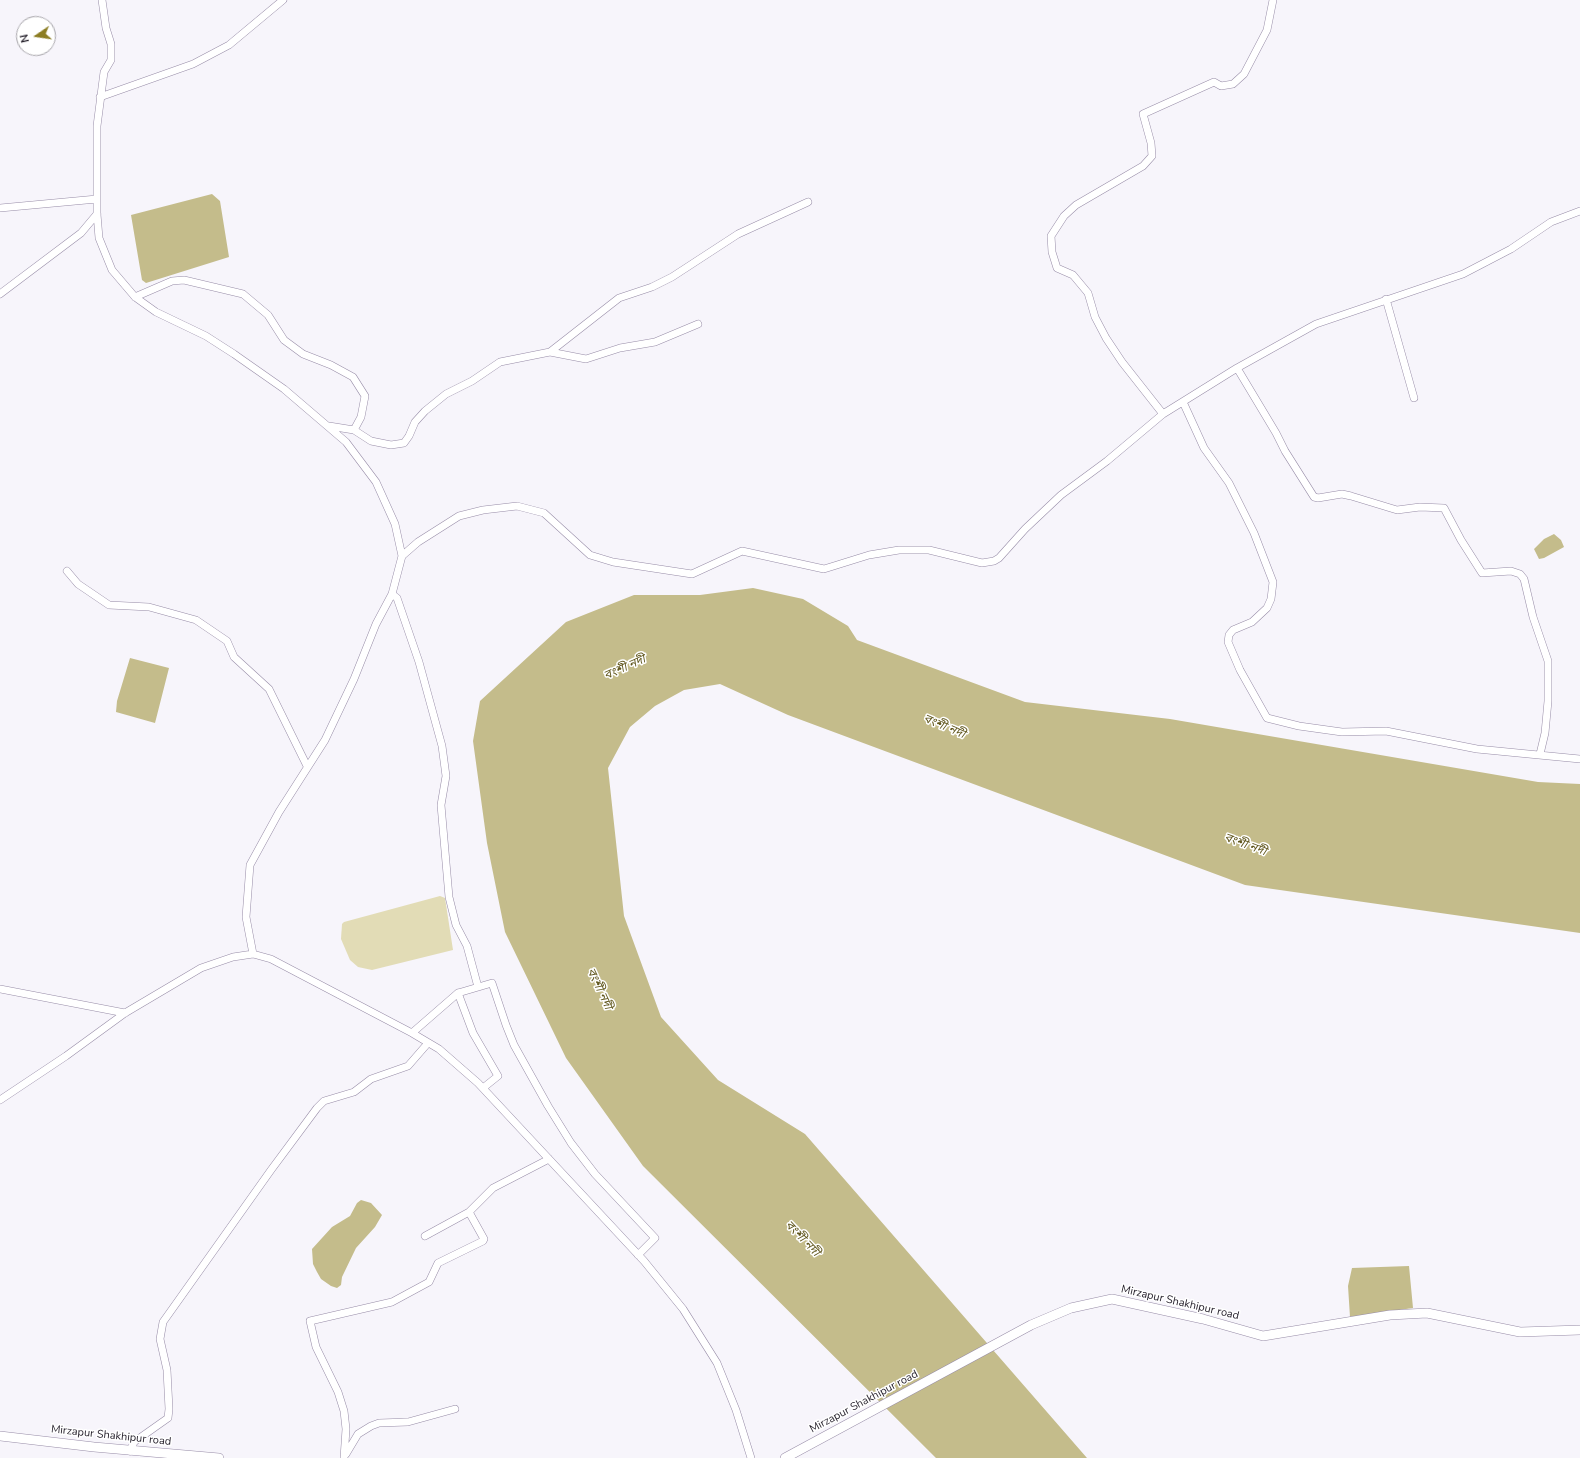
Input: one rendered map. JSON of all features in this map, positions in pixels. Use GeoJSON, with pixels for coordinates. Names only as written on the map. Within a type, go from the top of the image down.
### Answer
{"type":"FeatureCollection","features":[{"type":"Feature","properties":{"kind":"main road","name":"Mirzapur Shakhipur road"},"geometry":{"type":"LineString","coordinates":[[785,1458],[1031,1325],[1071,1308],[1112,1299],[1203,1319],[1263,1336],[1390,1315],[1427,1313],[1520,1332],[1580,1330]]}},
{"type":"Feature","properties":{"kind":"main road","name":"Mirzapur Shakhipur road"},"geometry":{"type":"LineString","coordinates":[[0,1436],[130,1451],[219,1458]]}},
{"type":"Feature","properties":{"kind":"street"},"geometry":{"type":"LineString","coordinates":[[102,0],[111,44],[111,60],[104,72],[96,126],[96,199],[99,238],[112,270],[135,297],[156,312],[177,321],[217,343],[284,389],[346,442],[376,482],[395,524],[402,556],[392,594],[376,624],[354,679],[325,740],[306,766],[250,865],[246,917],[252,954]]}},
{"type":"Feature","properties":{"kind":"street"},"geometry":{"type":"LineString","coordinates":[[100,97],[193,64],[229,46],[283,0]]}},
{"type":"Feature","properties":{"kind":"street"},"geometry":{"type":"LineString","coordinates":[[1163,414],[1122,362],[1106,338],[1095,317],[1088,293],[1073,275],[1057,268],[1052,252],[1051,236],[1064,216],[1076,205],[1143,166],[1152,156],[1151,143],[1143,114],[1208,84],[1214,82],[1221,86],[1233,84],[1244,74],[1266,30],[1273,0]]}},
{"type":"Feature","properties":{"kind":"street"},"geometry":{"type":"LineString","coordinates":[[0,208],[96,199]]}},
{"type":"Feature","properties":{"kind":"street"},"geometry":{"type":"LineString","coordinates":[[550,352],[619,298],[652,287],[672,277],[738,234],[808,202]]}},
{"type":"Feature","properties":{"kind":"street"},"geometry":{"type":"LineString","coordinates":[[402,556],[418,542],[459,516],[483,510],[517,506],[544,513],[590,555],[613,562],[692,574],[742,551],[824,569],[870,555],[899,550],[929,550],[982,563],[988,563],[999,558],[1025,529],[1061,495],[1107,461],[1163,414],[1237,368],[1316,324],[1386,299],[1464,274],[1511,249],[1551,222],[1580,211]]}},
{"type":"Feature","properties":{"kind":"street"},"geometry":{"type":"LineString","coordinates":[[0,294],[81,233],[97,214]]}},
{"type":"Feature","properties":{"kind":"street"},"geometry":{"type":"LineString","coordinates":[[135,297],[172,281],[184,280],[243,294],[268,315],[284,340],[303,354],[331,365],[353,377],[365,396],[360,417],[354,430]]}},
{"type":"Feature","properties":{"kind":"street"},"geometry":{"type":"LineString","coordinates":[[1386,299],[1414,398]]}},
{"type":"Feature","properties":{"kind":"street"},"geometry":{"type":"LineString","coordinates":[[328,426],[354,430],[371,441],[391,445],[404,443],[410,436],[415,422],[425,411],[446,394],[472,381],[500,362],[550,352],[586,359],[620,348],[655,342],[698,324]]}},
{"type":"Feature","properties":{"kind":"street"},"geometry":{"type":"LineString","coordinates":[[1237,368],[1276,433],[1284,451],[1314,496],[1318,498],[1342,494],[1397,510],[1420,507],[1444,508],[1461,540],[1482,573],[1511,571],[1520,574],[1524,579],[1533,617],[1548,661],[1548,701],[1545,733],[1540,754]]}},
{"type":"Feature","properties":{"kind":"street"},"geometry":{"type":"LineString","coordinates":[[1183,402],[1204,448],[1229,483],[1254,533],[1273,582],[1271,599],[1267,608],[1252,622],[1233,630],[1229,635],[1228,642],[1240,670],[1267,718],[1299,726],[1342,732],[1386,731],[1477,749],[1580,759]]}},
{"type":"Feature","properties":{"kind":"street"},"geometry":{"type":"LineString","coordinates":[[67,571],[78,584],[109,605],[149,607],[196,620],[227,641],[234,657],[268,689],[306,766]]}},
{"type":"Feature","properties":{"kind":"street"},"geometry":{"type":"LineString","coordinates":[[392,594],[397,598],[419,662],[442,746],[446,776],[440,805],[449,897],[456,925],[467,946],[478,987]]}},
{"type":"Feature","properties":{"kind":"street"},"geometry":{"type":"LineString","coordinates":[[0,1100],[66,1056],[125,1013],[201,968],[252,954],[271,959],[412,1033],[452,1060],[483,1088],[638,1255],[683,1309],[716,1363],[736,1410],[751,1458]]}},
{"type":"Feature","properties":{"kind":"street"},"geometry":{"type":"LineString","coordinates":[[412,1033],[458,993],[492,983],[514,1045],[548,1106],[571,1143],[595,1174],[655,1238],[638,1255]]}},
{"type":"Feature","properties":{"kind":"street"},"geometry":{"type":"LineString","coordinates":[[0,989],[125,1013]]}},
{"type":"Feature","properties":{"kind":"street"},"geometry":{"type":"LineString","coordinates":[[458,993],[473,1033],[498,1076],[483,1088]]}},
{"type":"Feature","properties":{"kind":"street"},"geometry":{"type":"LineString","coordinates":[[130,1451],[134,1442],[168,1418],[167,1370],[160,1339],[163,1322],[271,1170],[317,1108],[324,1101],[354,1092],[371,1079],[408,1066],[428,1043]]}},
{"type":"Feature","properties":{"kind":"street"},"geometry":{"type":"LineString","coordinates":[[425,1236],[469,1212],[493,1188],[550,1159]]}},
{"type":"Feature","properties":{"kind":"street"},"geometry":{"type":"LineString","coordinates":[[345,1458],[346,1429],[344,1411],[338,1392],[316,1347],[310,1321],[392,1302],[428,1282],[438,1263],[483,1241],[484,1239],[469,1212]]}},
{"type":"Feature","properties":{"kind":"street"},"geometry":{"type":"LineString","coordinates":[[345,1458],[350,1445],[358,1434],[371,1426],[379,1423],[408,1422],[455,1409]]}},
{"type":"Feature","properties":{"kind":"shaded area"},"geometry":{"type":"Polygon","coordinates":[[[440,896],[445,898],[453,950],[372,970],[358,967],[350,960],[341,939],[342,924],[344,922],[440,896]]]}},
{"type":"Feature","properties":{"kind":"water"},"geometry":{"type":"Polygon","coordinates":[[[212,194],[220,201],[229,257],[146,283],[142,280],[131,215],[212,194]]]}},
{"type":"Feature","properties":{"kind":"water"},"geometry":{"type":"Polygon","coordinates":[[[1554,534],[1561,540],[1564,547],[1544,558],[1539,559],[1534,549],[1544,539],[1554,534]]]}},
{"type":"Feature","properties":{"kind":"water","name":"বংশী নদী"},"geometry":{"type":"Polygon","coordinates":[[[753,588],[803,599],[848,626],[857,640],[1025,702],[1170,719],[1538,782],[1580,784],[1580,933],[1245,885],[788,715],[720,684],[684,690],[655,706],[630,727],[608,768],[624,916],[661,1017],[718,1080],[805,1134],[1087,1458],[936,1458],[643,1166],[566,1058],[505,932],[487,843],[473,741],[480,701],[566,622],[634,595],[700,595],[753,588]]]}},
{"type":"Feature","properties":{"kind":"water"},"geometry":{"type":"Polygon","coordinates":[[[130,658],[169,668],[155,723],[116,712],[117,701],[130,658]]]}},
{"type":"Feature","properties":{"kind":"water"},"geometry":{"type":"Polygon","coordinates":[[[361,1200],[371,1203],[382,1215],[375,1227],[356,1248],[342,1277],[341,1285],[337,1288],[321,1279],[313,1264],[312,1249],[332,1227],[350,1216],[357,1203],[361,1200]]]}},
{"type":"Feature","properties":{"kind":"water"},"geometry":{"type":"Polygon","coordinates":[[[1409,1266],[1413,1308],[1350,1317],[1348,1286],[1352,1268],[1409,1266]]]}}]}
